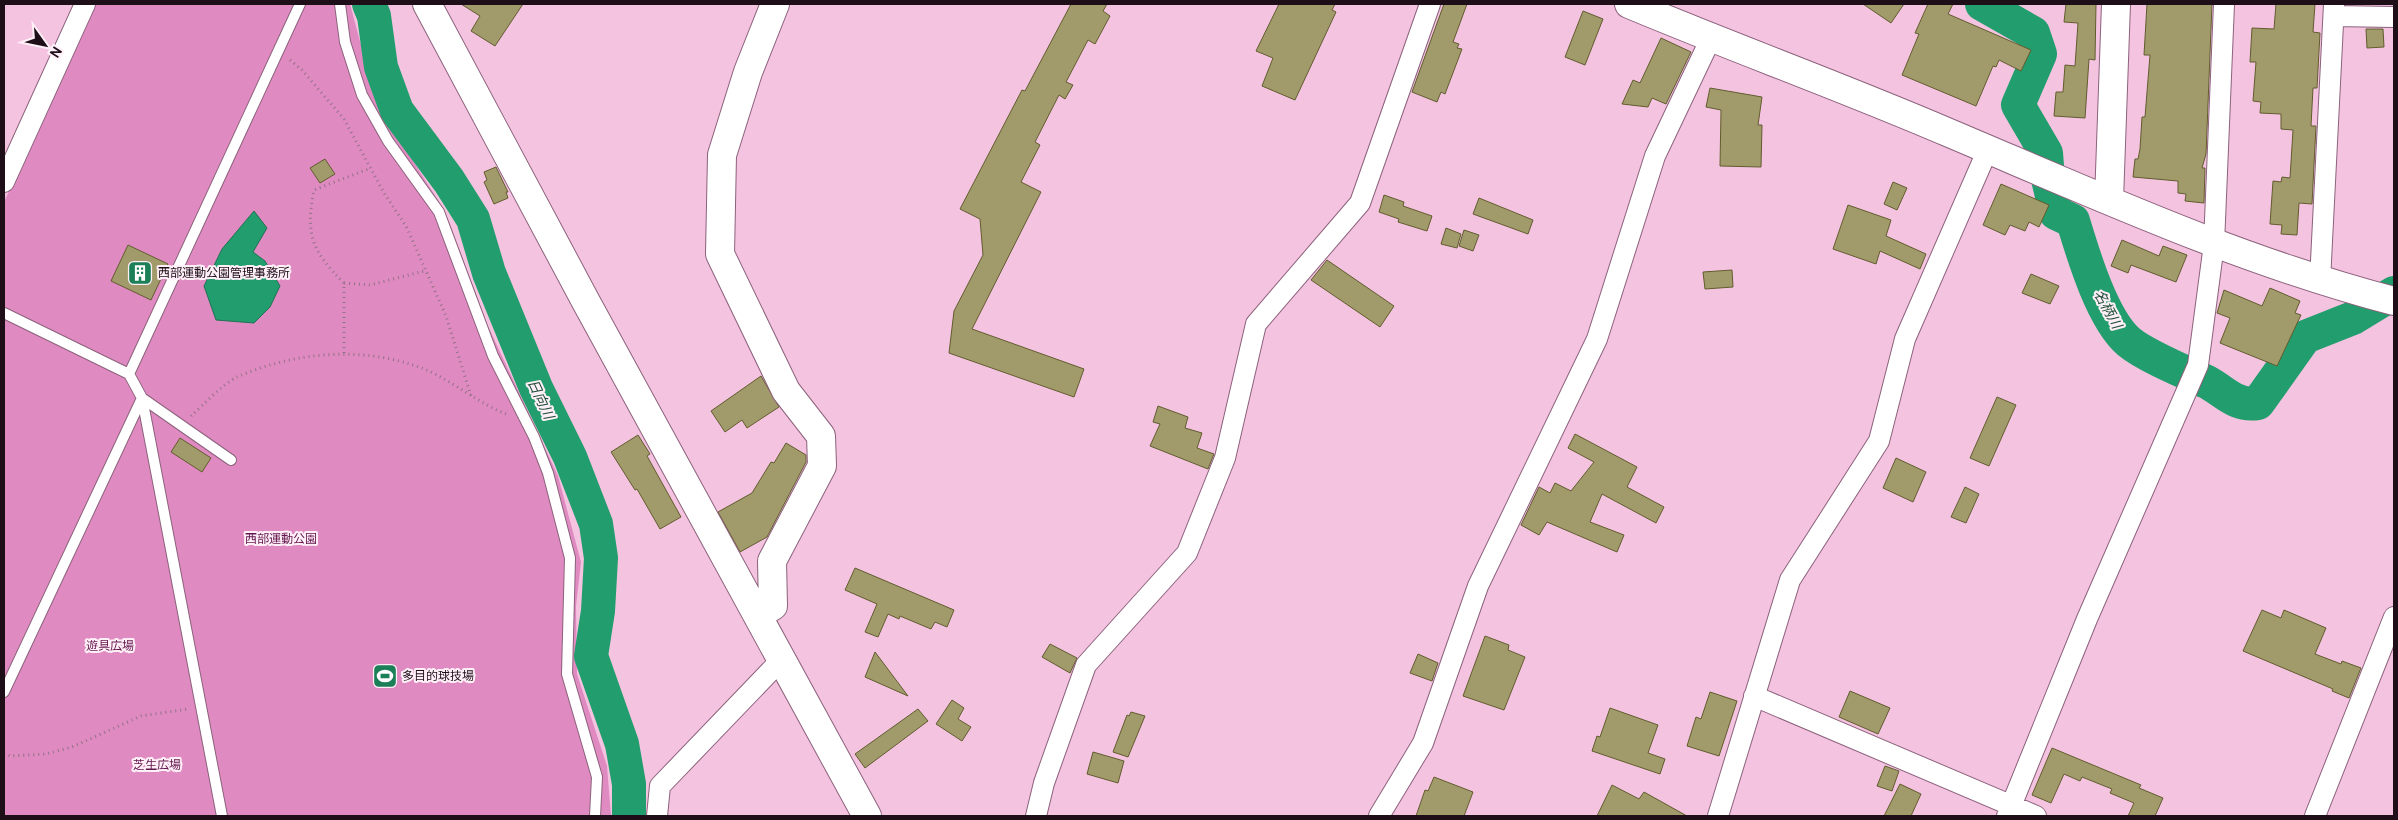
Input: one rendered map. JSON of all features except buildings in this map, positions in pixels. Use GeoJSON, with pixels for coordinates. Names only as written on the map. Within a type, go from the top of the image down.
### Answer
{"type":"FeatureCollection","features":[{"type":"Feature","properties":{"kind":"street"},"geometry":{"type":"LineString","coordinates":[[4,182],[85,4]]}},
{"type":"Feature","properties":{"kind":"street"},"geometry":{"type":"LineString","coordinates":[[427,4],[585,300],[867,816]]}},
{"type":"Feature","properties":{"kind":"street"},"geometry":{"type":"LineString","coordinates":[[758,615],[773,606],[772,561],[822,466],[821,436],[786,392],[720,254],[722,156],[748,72],[775,4]]}},
{"type":"Feature","properties":{"kind":"street"},"geometry":{"type":"LineString","coordinates":[[1036,816],[1044,783],[1086,665],[1187,553],[1225,458],[1256,324],[1360,203],[1430,4]]}},
{"type":"Feature","properties":{"kind":"street"},"geometry":{"type":"LineString","coordinates":[[1629,4],[1898,111],[2214,244],[2320,281],[2384,299]]}},
{"type":"Feature","properties":{"kind":"street"},"geometry":{"type":"LineString","coordinates":[[2109,200],[2116,4]]}},
{"type":"Feature","properties":{"kind":"street"},"geometry":{"type":"LineString","coordinates":[[2009,811],[2087,619],[2193,375],[2214,244],[2224,4]]}},
{"type":"Feature","properties":{"kind":"street"},"geometry":{"type":"LineString","coordinates":[[2320,281],[2334,10],[2394,17]]}},
{"type":"Feature","properties":{"kind":"street"},"geometry":{"type":"LineString","coordinates":[[1379,816],[1423,743],[1478,586],[1597,339],[1655,156],[1711,38]]}},
{"type":"Feature","properties":{"kind":"street"},"geometry":{"type":"LineString","coordinates":[[1718,816],[1790,580],[1879,440],[1905,339],[1996,153]]}},
{"type":"Feature","properties":{"kind":"street"},"geometry":{"type":"LineString","coordinates":[[2315,816],[2393,625]]}},
{"type":"Feature","properties":{"kind":"street"},"geometry":{"type":"LineString","coordinates":[[657,816],[660,786],[781,660]]}},
{"type":"Feature","properties":{"kind":"street"},"geometry":{"type":"LineString","coordinates":[[1754,696],[2009,811],[2036,816]]}},
{"type":"Feature","properties":{"kind":"lane"},"geometry":{"type":"LineString","coordinates":[[129,374],[300,4]]}},
{"type":"Feature","properties":{"kind":"lane"},"geometry":{"type":"LineString","coordinates":[[340,4],[346,42],[362,95],[388,140],[439,212],[493,356],[526,422],[548,473],[570,558],[567,674],[597,777],[595,816]]}},
{"type":"Feature","properties":{"kind":"lane"},"geometry":{"type":"LineString","coordinates":[[4,313],[129,374],[142,398],[222,816]]}},
{"type":"Feature","properties":{"kind":"lane"},"geometry":{"type":"LineString","coordinates":[[142,398],[231,460]]}},
{"type":"Feature","properties":{"kind":"lane"},"geometry":{"type":"LineString","coordinates":[[4,692],[142,398]]}},
{"type":"Feature","properties":{"kind":"path"},"geometry":{"type":"LineString","coordinates":[[279,51],[302,70],[344,119],[384,193],[406,226],[424,271],[446,316],[471,396]]}},
{"type":"Feature","properties":{"kind":"path"},"geometry":{"type":"LineString","coordinates":[[372,168],[314,190],[310,211],[311,239],[325,264],[344,283],[370,284],[424,271]]}},
{"type":"Feature","properties":{"kind":"path"},"geometry":{"type":"LineString","coordinates":[[344,283],[344,353]]}},
{"type":"Feature","properties":{"kind":"path"},"geometry":{"type":"LineString","coordinates":[[180,424],[236,378],[296,358],[344,353],[389,358],[420,368],[492,408],[526,422]]}},
{"type":"Feature","properties":{"kind":"path"},"geometry":{"type":"LineString","coordinates":[[4,754],[10,756],[46,754],[72,747],[141,716],[201,707]]}},
{"type":"Feature","properties":{"kind":"green space","name":"西部運動公園"},"geometry":{"type":"Polygon","coordinates":[[[95,4],[350,4],[377,105],[445,211],[488,326],[558,476],[581,562],[576,606],[577,674],[607,766],[611,816],[4,816],[4,202],[95,4]]]}},
{"type":"Feature","properties":{"kind":"shaded area"},"geometry":{"type":"Polygon","coordinates":[[[254,211],[267,228],[253,252],[265,261],[280,286],[270,307],[254,323],[216,320],[204,286],[222,249],[254,211]]]}},
{"type":"Feature","properties":{"kind":"waterway","name":"日向川"},"geometry":{"type":"LineString","coordinates":[[369,4],[374,16],[381,67],[397,111],[449,181],[473,219],[489,273],[536,388],[570,457],[596,524],[601,558],[598,611],[591,656],[622,744],[629,784],[629,816]]}},
{"type":"Feature","properties":{"kind":"waterway","name":"名柄川"},"geometry":{"type":"LineString","coordinates":[[1982,4],[2033,33],[2040,54],[2018,105],[2046,153],[2048,179],[2056,213],[2073,221],[2088,268],[2102,302],[2119,332],[2136,347],[2166,364],[2207,382],[2243,403],[2258,403],[2305,337],[2353,318],[2394,293]]}},
{"type":"Feature","properties":{"kind":"place","name":"西部運動公園管理事務所"},"geometry":{"type":"Point","coordinates":[140,273]}},
{"type":"Feature","properties":{"kind":"place","name":"多目的球技場"},"geometry":{"type":"Point","coordinates":[385,676]}},
{"type":"Feature","properties":{"kind":"park label","name":"遊具広場"},"geometry":{"type":"Point","coordinates":[110,646]}},
{"type":"Feature","properties":{"kind":"park label","name":"芝生広場"},"geometry":{"type":"Point","coordinates":[157,765]}}]}
